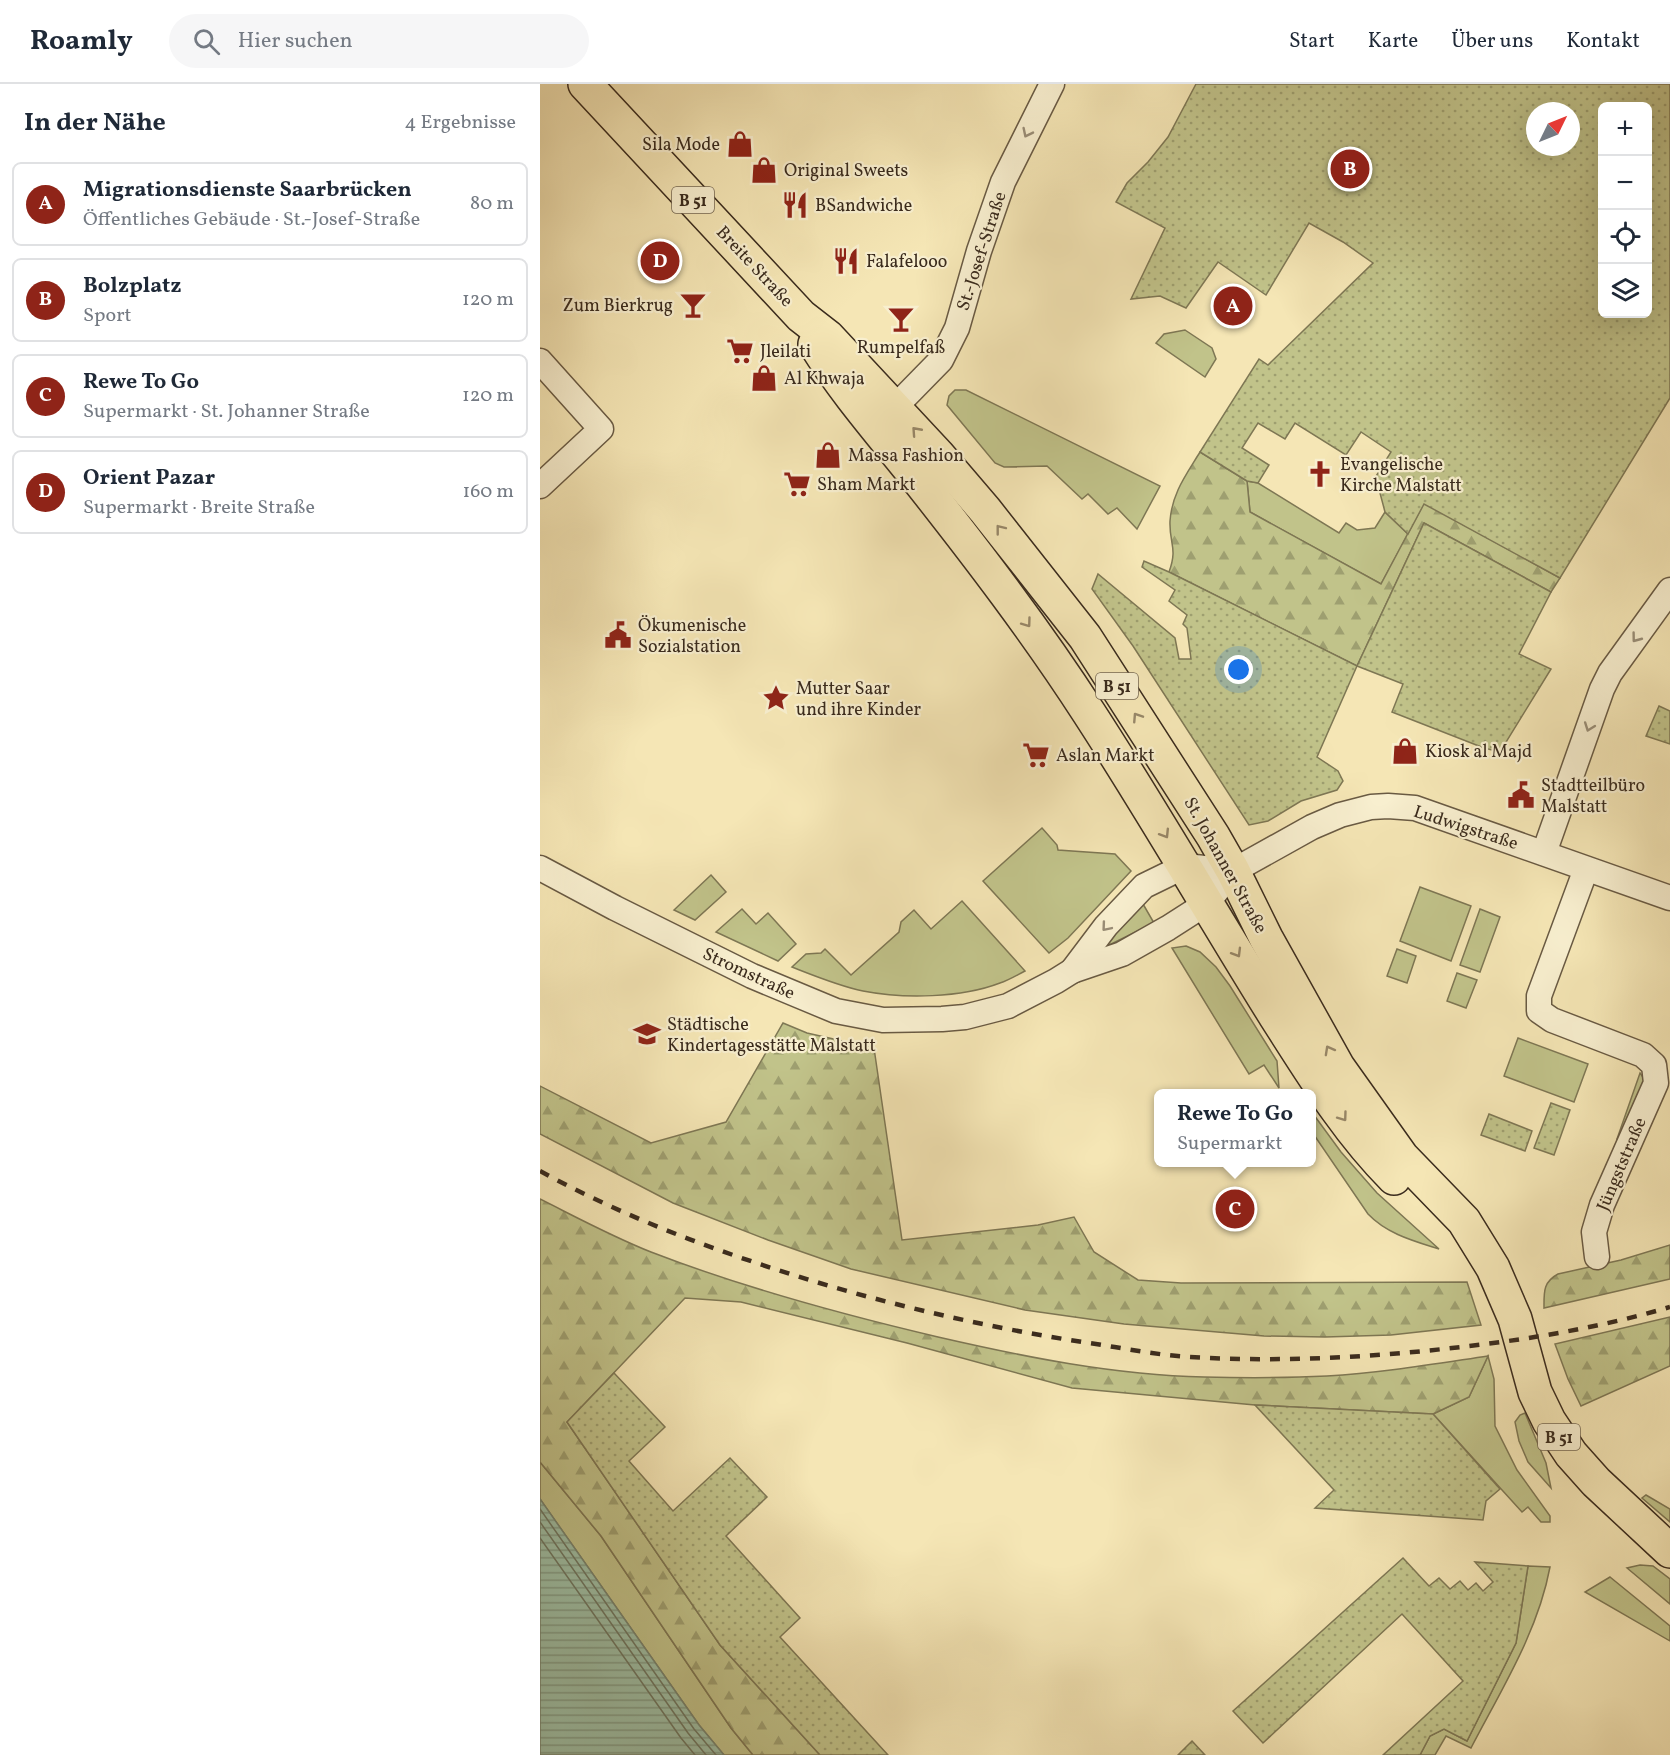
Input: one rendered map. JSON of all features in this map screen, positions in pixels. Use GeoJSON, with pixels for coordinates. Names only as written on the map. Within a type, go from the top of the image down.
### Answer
{"type":"FeatureCollection","features":[{"type":"Feature","properties":{"kind":"main road","name":"Breite Straße"},"geometry":{"type":"LineString","coordinates":[[585,84],[801,316],[816,345],[841,383],[884,416],[927,466]]}},
{"type":"Feature","properties":{"kind":"main road","name":"St. Johanner Straße"},"geometry":{"type":"LineString","coordinates":[[927,466],[1003,589],[1052,657],[1185,866],[1311,1072],[1357,1137],[1387,1171],[1465,1245],[1499,1282]]}},
{"type":"Feature","properties":{"kind":"main road","name":"St. Johanner Straße"},"geometry":{"type":"LineString","coordinates":[[927,466],[985,510],[1085,637],[1187,793],[1233,871],[1266,938],[1338,1067],[1402,1157],[1464,1221],[1493,1268],[1515,1319],[1535,1392],[1549,1421],[1571,1454],[1596,1482],[1670,1551]]}},
{"type":"Feature","properties":{"kind":"street","name":"St.-Josef-Straße"},"geometry":{"type":"LineString","coordinates":[[884,416],[941,360],[957,328],[979,251],[1003,182],[1045,86]]}},
{"type":"Feature","properties":{"kind":"street"},"geometry":{"type":"LineString","coordinates":[[540,361],[601,429],[540,486]]}},
{"type":"Feature","properties":{"kind":"street"},"geometry":{"type":"LineString","coordinates":[[1544,853],[1602,689],[1610,673],[1667,599]]}},
{"type":"Feature","properties":{"kind":"street","name":"Ludwigstraße"},"geometry":{"type":"LineString","coordinates":[[1233,871],[1282,842],[1331,819],[1371,807],[1388,806],[1415,808],[1670,898]]}},
{"type":"Feature","properties":{"kind":"street"},"geometry":{"type":"LineString","coordinates":[[1185,866],[1233,871]]}},
{"type":"Feature","properties":{"kind":"street","name":"Stromstraße"},"geometry":{"type":"LineString","coordinates":[[1072,971],[1106,926],[1144,886],[1185,866]]}},
{"type":"Feature","properties":{"kind":"street","name":"Stromstraße"},"geometry":{"type":"LineString","coordinates":[[540,868],[615,908],[774,986],[836,1011],[900,1021],[965,1017],[1008,1006],[1072,971],[1122,954],[1167,928],[1207,903],[1233,871]]}},
{"type":"Feature","properties":{"kind":"street","name":"Jüngststraße"},"geometry":{"type":"LineString","coordinates":[[1586,868],[1539,996],[1539,1011],[1552,1020],[1643,1055],[1654,1065],[1656,1083],[1602,1205],[1594,1232],[1597,1257]]}},
{"type":"Feature","properties":{"kind":"green space"},"geometry":{"type":"Polygon","coordinates":[[[1196,84],[1670,84],[1670,398],[1560,578],[1424,504],[1408,534],[1385,512],[1380,493],[1370,486],[1391,452],[1361,432],[1346,455],[1295,423],[1285,439],[1258,423],[1242,448],[1269,465],[1258,483],[1247,481],[1200,452],[1259,359],[1268,365],[1373,263],[1343,242],[1309,223],[1266,295],[1218,262],[1186,308],[1160,296],[1131,299],[1165,228],[1116,202],[1127,183],[1168,137],[1196,84]]]}},
{"type":"Feature","properties":{"kind":"green space"},"geometry":{"type":"Polygon","coordinates":[[[1185,330],[1212,348],[1216,359],[1205,377],[1156,343],[1164,334],[1185,330]]]}},
{"type":"Feature","properties":{"kind":"green space"},"geometry":{"type":"Polygon","coordinates":[[[955,390],[966,390],[1160,486],[1137,529],[1117,508],[1108,514],[1088,494],[1082,499],[1047,466],[1004,467],[995,463],[947,405],[949,396],[955,390]]]}},
{"type":"Feature","properties":{"kind":"green space"},"geometry":{"type":"Polygon","coordinates":[[[1200,452],[1247,481],[1250,512],[1381,584],[1424,503],[1560,578],[1551,592],[1424,523],[1357,666],[1169,572],[1173,557],[1171,511],[1180,485],[1200,452]]]}},
{"type":"Feature","properties":{"kind":"green space"},"geometry":{"type":"Polygon","coordinates":[[[1247,481],[1258,483],[1339,533],[1346,523],[1357,530],[1375,528],[1385,512],[1408,534],[1381,584],[1250,512],[1247,481]]]}},
{"type":"Feature","properties":{"kind":"green space"},"geometry":{"type":"Polygon","coordinates":[[[1424,523],[1551,592],[1519,654],[1551,669],[1500,752],[1484,748],[1392,712],[1403,684],[1357,666],[1424,523]]]}},
{"type":"Feature","properties":{"kind":"green space"},"geometry":{"type":"Polygon","coordinates":[[[1144,561],[1357,666],[1317,757],[1338,771],[1343,781],[1337,790],[1301,801],[1268,821],[1249,825],[1133,646],[1092,589],[1098,574],[1175,638],[1179,659],[1191,659],[1187,628],[1183,624],[1187,615],[1169,601],[1175,590],[1142,567],[1144,561]]]}},
{"type":"Feature","properties":{"kind":"green space"},"geometry":{"type":"Polygon","coordinates":[[[1659,706],[1670,711],[1670,744],[1646,736],[1659,706]]]}},
{"type":"Feature","properties":{"kind":"green space"},"geometry":{"type":"Polygon","coordinates":[[[1042,828],[1057,845],[1058,850],[1115,854],[1131,871],[1068,938],[1049,953],[983,881],[1042,828]]]}},
{"type":"Feature","properties":{"kind":"green space"},"geometry":{"type":"Polygon","coordinates":[[[711,875],[726,892],[695,920],[674,910],[711,875]]]}},
{"type":"Feature","properties":{"kind":"green space"},"geometry":{"type":"Polygon","coordinates":[[[1420,887],[1471,906],[1451,961],[1400,941],[1420,887]]]}},
{"type":"Feature","properties":{"kind":"green space"},"geometry":{"type":"Polygon","coordinates":[[[962,901],[1025,971],[1003,982],[968,992],[914,996],[879,994],[854,989],[792,967],[806,954],[821,953],[825,949],[851,975],[899,932],[901,922],[914,910],[931,929],[962,901]]]}},
{"type":"Feature","properties":{"kind":"green space"},"geometry":{"type":"Polygon","coordinates":[[[1143,904],[1154,923],[1099,950],[1143,904]]]}},
{"type":"Feature","properties":{"kind":"green space"},"geometry":{"type":"Polygon","coordinates":[[[742,909],[756,924],[768,913],[796,944],[778,961],[716,932],[742,909]]]}},
{"type":"Feature","properties":{"kind":"green space"},"geometry":{"type":"Polygon","coordinates":[[[1480,909],[1500,917],[1480,972],[1460,965],[1480,909]]]}},
{"type":"Feature","properties":{"kind":"green space"},"geometry":{"type":"Polygon","coordinates":[[[1186,946],[1200,952],[1216,967],[1230,986],[1277,1061],[1279,1088],[1264,1065],[1249,1074],[1172,948],[1186,946]]]}},
{"type":"Feature","properties":{"kind":"green space"},"geometry":{"type":"Polygon","coordinates":[[[1397,949],[1416,956],[1407,983],[1387,976],[1397,949]]]}},
{"type":"Feature","properties":{"kind":"green space"},"geometry":{"type":"Polygon","coordinates":[[[1457,973],[1477,980],[1466,1008],[1447,1001],[1457,973]]]}},
{"type":"Feature","properties":{"kind":"green space"},"geometry":{"type":"Polygon","coordinates":[[[783,1023],[807,1033],[874,1048],[902,1240],[1038,1225],[1074,1217],[1094,1252],[1138,1280],[1181,1283],[1467,1282],[1481,1325],[1391,1335],[1264,1336],[1124,1324],[1025,1310],[851,1269],[768,1240],[673,1203],[540,1134],[540,1086],[651,1143],[726,1122],[783,1023]]]}},
{"type":"Feature","properties":{"kind":"green space"},"geometry":{"type":"Polygon","coordinates":[[[1518,1038],[1588,1064],[1574,1102],[1504,1076],[1518,1038]]]}},
{"type":"Feature","properties":{"kind":"green space"},"geometry":{"type":"Polygon","coordinates":[[[1640,1073],[1645,1080],[1620,1140],[1617,1139],[1640,1073]]]}},
{"type":"Feature","properties":{"kind":"green space"},"geometry":{"type":"Polygon","coordinates":[[[1551,1103],[1570,1110],[1554,1155],[1534,1148],[1551,1103]]]}},
{"type":"Feature","properties":{"kind":"green space"},"geometry":{"type":"Polygon","coordinates":[[[1489,1114],[1532,1131],[1525,1151],[1481,1135],[1489,1114]]]}},
{"type":"Feature","properties":{"kind":"green space"},"geometry":{"type":"Polygon","coordinates":[[[1316,1118],[1341,1152],[1377,1193],[1439,1249],[1392,1232],[1368,1214],[1316,1138],[1316,1118]]]}},
{"type":"Feature","properties":{"kind":"green space"},"geometry":{"type":"Polygon","coordinates":[[[540,1199],[637,1246],[757,1289],[938,1337],[1070,1364],[1170,1376],[1281,1377],[1367,1373],[1488,1356],[1469,1397],[1433,1414],[1255,1405],[1072,1388],[907,1343],[741,1302],[685,1298],[567,1422],[720,1645],[820,1755],[753,1755],[731,1728],[601,1536],[540,1462],[540,1199]]]}},
{"type":"Feature","properties":{"kind":"green space"},"geometry":{"type":"Polygon","coordinates":[[[1670,1245],[1670,1279],[1544,1308],[1544,1292],[1547,1284],[1558,1274],[1621,1260],[1670,1245]]]}},
{"type":"Feature","properties":{"kind":"green space"},"geometry":{"type":"Polygon","coordinates":[[[1670,1317],[1670,1366],[1581,1406],[1555,1344],[1670,1317]]]}},
{"type":"Feature","properties":{"kind":"green space"},"geometry":{"type":"Polygon","coordinates":[[[1488,1356],[1494,1379],[1495,1426],[1517,1470],[1550,1516],[1550,1522],[1541,1522],[1528,1507],[1522,1512],[1433,1414],[1469,1397],[1488,1356]]]}},
{"type":"Feature","properties":{"kind":"green space"},"geometry":{"type":"Polygon","coordinates":[[[614,1373],[665,1427],[629,1461],[673,1511],[730,1458],[767,1497],[726,1536],[800,1618],[780,1637],[888,1755],[820,1755],[720,1645],[567,1422],[614,1373]]]}},
{"type":"Feature","properties":{"kind":"green space"},"geometry":{"type":"Polygon","coordinates":[[[1255,1405],[1433,1414],[1500,1489],[1486,1501],[1483,1520],[1315,1508],[1334,1490],[1255,1405]]]}},
{"type":"Feature","properties":{"kind":"green space"},"geometry":{"type":"Polygon","coordinates":[[[1525,1413],[1546,1463],[1551,1488],[1528,1462],[1519,1441],[1515,1422],[1520,1415],[1525,1413]]]}},
{"type":"Feature","properties":{"kind":"green space"},"geometry":{"type":"Polygon","coordinates":[[[540,1462],[601,1536],[731,1728],[753,1755],[724,1755],[699,1725],[540,1499],[540,1462]]]}},
{"type":"Feature","properties":{"kind":"green space"},"geometry":{"type":"Polygon","coordinates":[[[1646,1495],[1670,1509],[1670,1522],[1642,1498],[1646,1495]]]}},
{"type":"Feature","properties":{"kind":"green space"},"geometry":{"type":"Polygon","coordinates":[[[1403,1558],[1429,1586],[1439,1578],[1450,1589],[1460,1581],[1468,1590],[1476,1583],[1483,1591],[1493,1582],[1475,1562],[1528,1566],[1516,1643],[1467,1741],[1444,1729],[1430,1736],[1420,1755],[1383,1755],[1463,1681],[1402,1614],[1263,1743],[1233,1711],[1403,1558]]]}},
{"type":"Feature","properties":{"kind":"green space"},"geometry":{"type":"Polygon","coordinates":[[[1640,1565],[1653,1566],[1670,1579],[1670,1604],[1627,1568],[1640,1565]]]}},
{"type":"Feature","properties":{"kind":"green space"},"geometry":{"type":"Polygon","coordinates":[[[1528,1566],[1550,1567],[1537,1615],[1528,1638],[1471,1748],[1446,1736],[1435,1755],[1420,1755],[1430,1736],[1444,1729],[1467,1741],[1516,1643],[1528,1566]]]}},
{"type":"Feature","properties":{"kind":"green space"},"geometry":{"type":"Polygon","coordinates":[[[1610,1577],[1670,1626],[1670,1641],[1585,1592],[1610,1577]]]}},
{"type":"Feature","properties":{"kind":"green space"},"geometry":{"type":"Polygon","coordinates":[[[1192,1741],[1205,1755],[1178,1755],[1192,1741]]]}},
{"type":"Feature","properties":{"kind":"water"},"geometry":{"type":"Polygon","coordinates":[[[540,1499],[699,1725],[724,1755],[540,1755],[540,1499]]]}},
{"type":"Feature","properties":{"kind":"railway"},"geometry":{"type":"LineString","coordinates":[[540,1171],[611,1206],[684,1237],[720,1251],[833,1287],[898,1305],[997,1327],[1166,1355],[1288,1359],[1353,1357],[1419,1351],[1562,1332],[1670,1307]]}},
{"type":"Feature","properties":{"kind":"place","name":"Sila Mode"},"geometry":{"type":"Point","coordinates":[740,144]}},
{"type":"Feature","properties":{"kind":"place","name":"Bolzplatz"},"geometry":{"type":"Point","coordinates":[1350,169]}},
{"type":"Feature","properties":{"kind":"place","name":"Original Sweets"},"geometry":{"type":"Point","coordinates":[764,170]}},
{"type":"Feature","properties":{"kind":"place","name":"BSandwiche"},"geometry":{"type":"Point","coordinates":[795,205]}},
{"type":"Feature","properties":{"kind":"place","name":"Orient Pazar"},"geometry":{"type":"Point","coordinates":[660,261]}},
{"type":"Feature","properties":{"kind":"place","name":"Falafelooo"},"geometry":{"type":"Point","coordinates":[846,261]}},
{"type":"Feature","properties":{"kind":"place","name":"Zum Bierkrug"},"geometry":{"type":"Point","coordinates":[693,305]}},
{"type":"Feature","properties":{"kind":"place","name":"Migrationsdienste Saarbrücken"},"geometry":{"type":"Point","coordinates":[1233,306]}},
{"type":"Feature","properties":{"kind":"place","name":"Rumpelfaß"},"geometry":{"type":"Point","coordinates":[901,319]}},
{"type":"Feature","properties":{"kind":"place","name":"Jleilati"},"geometry":{"type":"Point","coordinates":[740,351]}},
{"type":"Feature","properties":{"kind":"place","name":"Al Khwaja"},"geometry":{"type":"Point","coordinates":[764,378]}},
{"type":"Feature","properties":{"kind":"place","name":"Massa Fashion"},"geometry":{"type":"Point","coordinates":[828,455]}},
{"type":"Feature","properties":{"kind":"place","name":"Evangelische Kirche Malstatt"},"geometry":{"type":"Point","coordinates":[1320,474]}},
{"type":"Feature","properties":{"kind":"place","name":"Sham Markt"},"geometry":{"type":"Point","coordinates":[797,484]}},
{"type":"Feature","properties":{"kind":"place","name":"Ökumenische Sozialstation"},"geometry":{"type":"Point","coordinates":[618,635]}},
{"type":"Feature","properties":{"kind":"place","name":"Mutter Saar und ihre Kinder"},"geometry":{"type":"Point","coordinates":[776,698]}},
{"type":"Feature","properties":{"kind":"place","name":"Kiosk al Majd"},"geometry":{"type":"Point","coordinates":[1405,751]}},
{"type":"Feature","properties":{"kind":"place","name":"Aslan Markt"},"geometry":{"type":"Point","coordinates":[1036,755]}},
{"type":"Feature","properties":{"kind":"place","name":"Stadtteilbüro Malstatt"},"geometry":{"type":"Point","coordinates":[1521,795]}},
{"type":"Feature","properties":{"kind":"place","name":"Städtische Kindertagesstätte Malstatt"},"geometry":{"type":"Point","coordinates":[647,1034]}},
{"type":"Feature","properties":{"kind":"place","name":"Rewe To Go"},"geometry":{"type":"Point","coordinates":[1235,1209]}}]}
